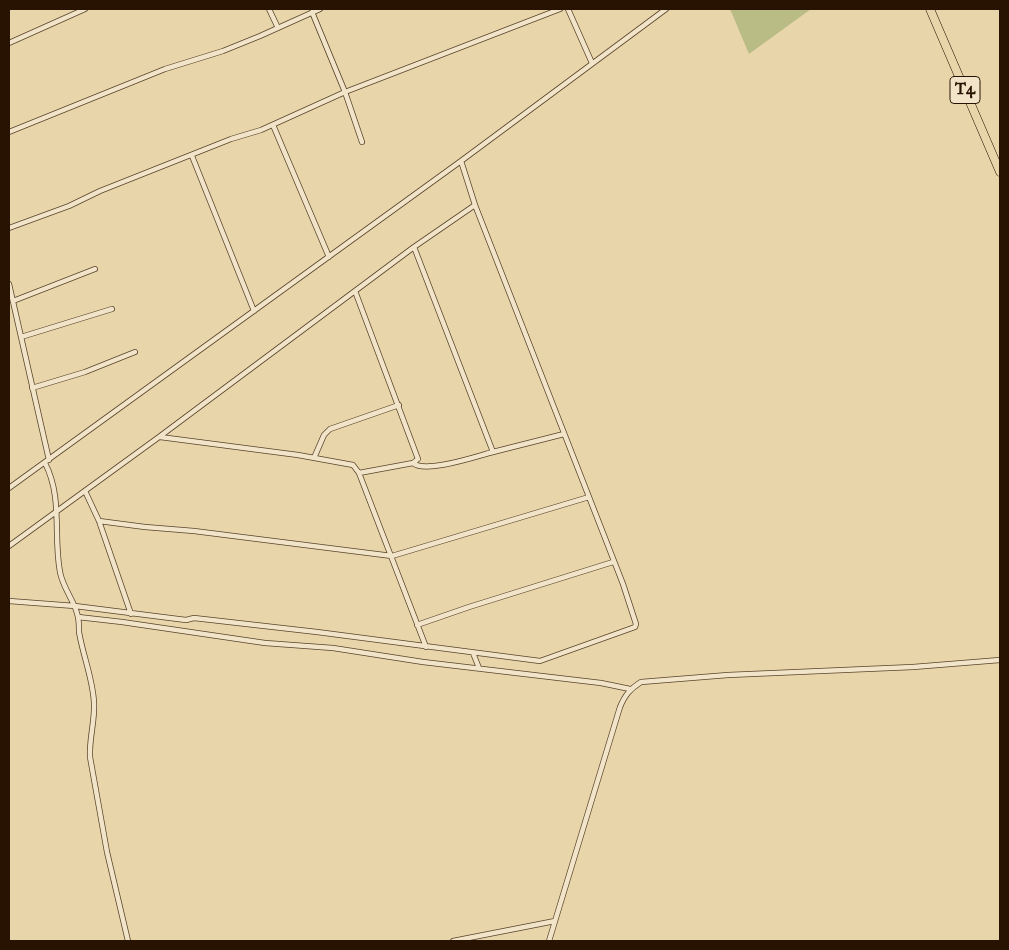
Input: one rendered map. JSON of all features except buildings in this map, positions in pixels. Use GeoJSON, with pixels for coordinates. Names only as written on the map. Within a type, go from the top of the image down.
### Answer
{"type":"FeatureCollection","features":[{"type":"Feature","properties":{"kind":"highway","name":"T4"},"geometry":{"type":"LineString","coordinates":[[930,9],[1000,172]]}},
{"type":"Feature","properties":{"kind":"street"},"geometry":{"type":"LineString","coordinates":[[9,43],[85,9]]}},
{"type":"Feature","properties":{"kind":"street"},"geometry":{"type":"LineString","coordinates":[[269,9],[278,28]]}},
{"type":"Feature","properties":{"kind":"street"},"geometry":{"type":"LineString","coordinates":[[9,132],[165,69],[223,51],[320,9]]}},
{"type":"Feature","properties":{"kind":"street"},"geometry":{"type":"LineString","coordinates":[[9,228],[69,206],[100,191],[231,139],[273,125],[345,92],[560,9]]}},
{"type":"Feature","properties":{"kind":"street"},"geometry":{"type":"LineString","coordinates":[[568,9],[592,63]]}},
{"type":"Feature","properties":{"kind":"street"},"geometry":{"type":"LineString","coordinates":[[9,488],[329,257],[666,9]]}},
{"type":"Feature","properties":{"kind":"street"},"geometry":{"type":"LineString","coordinates":[[312,12],[345,92],[362,142]]}},
{"type":"Feature","properties":{"kind":"street"},"geometry":{"type":"LineString","coordinates":[[273,125],[329,257]]}},
{"type":"Feature","properties":{"kind":"street"},"geometry":{"type":"LineString","coordinates":[[192,156],[254,311]]}},
{"type":"Feature","properties":{"kind":"street"},"geometry":{"type":"LineString","coordinates":[[9,601],[263,626],[540,661],[635,627],[636,624],[589,497],[475,205],[460,161]]}},
{"type":"Feature","properties":{"kind":"street"},"geometry":{"type":"LineString","coordinates":[[9,546],[414,247],[475,205]]}},
{"type":"Feature","properties":{"kind":"street"},"geometry":{"type":"LineString","coordinates":[[414,247],[493,452]]}},
{"type":"Feature","properties":{"kind":"street"},"geometry":{"type":"LineString","coordinates":[[13,301],[95,269]]}},
{"type":"Feature","properties":{"kind":"street"},"geometry":{"type":"LineString","coordinates":[[9,284],[47,462],[55,489],[59,571],[65,589],[75,606],[79,633],[88,664],[94,704],[89,743],[90,756],[108,852],[128,941]]}},
{"type":"Feature","properties":{"kind":"street"},"geometry":{"type":"LineString","coordinates":[[355,292],[418,459],[413,463],[359,473]]}},
{"type":"Feature","properties":{"kind":"street"},"geometry":{"type":"LineString","coordinates":[[21,337],[112,309]]}},
{"type":"Feature","properties":{"kind":"street"},"geometry":{"type":"LineString","coordinates":[[32,388],[85,372],[135,352]]}},
{"type":"Feature","properties":{"kind":"street"},"geometry":{"type":"LineString","coordinates":[[314,458],[324,435],[330,429],[399,405]]}},
{"type":"Feature","properties":{"kind":"street"},"geometry":{"type":"LineString","coordinates":[[413,463],[423,467],[451,463],[564,434]]}},
{"type":"Feature","properties":{"kind":"street"},"geometry":{"type":"LineString","coordinates":[[159,437],[353,465],[359,473],[426,647]]}},
{"type":"Feature","properties":{"kind":"street"},"geometry":{"type":"LineString","coordinates":[[85,490],[99,521],[131,614]]}},
{"type":"Feature","properties":{"kind":"street"},"geometry":{"type":"LineString","coordinates":[[99,521],[395,556],[589,497]]}},
{"type":"Feature","properties":{"kind":"street"},"geometry":{"type":"LineString","coordinates":[[417,625],[470,606],[613,562]]}},
{"type":"Feature","properties":{"kind":"street"},"geometry":{"type":"LineString","coordinates":[[78,617],[266,643],[333,648],[423,662],[601,683],[630,689]]}},
{"type":"Feature","properties":{"kind":"street"},"geometry":{"type":"LineString","coordinates":[[473,653],[478,668]]}},
{"type":"Feature","properties":{"kind":"street"},"geometry":{"type":"LineString","coordinates":[[549,941],[620,707],[630,689],[641,682],[1000,660]]}},
{"type":"Feature","properties":{"kind":"street"},"geometry":{"type":"LineString","coordinates":[[453,941],[555,921]]}},
{"type":"Feature","properties":{"kind":"green space"},"geometry":{"type":"Polygon","coordinates":[[[730,9],[811,9],[749,54],[730,9]]]}}]}
